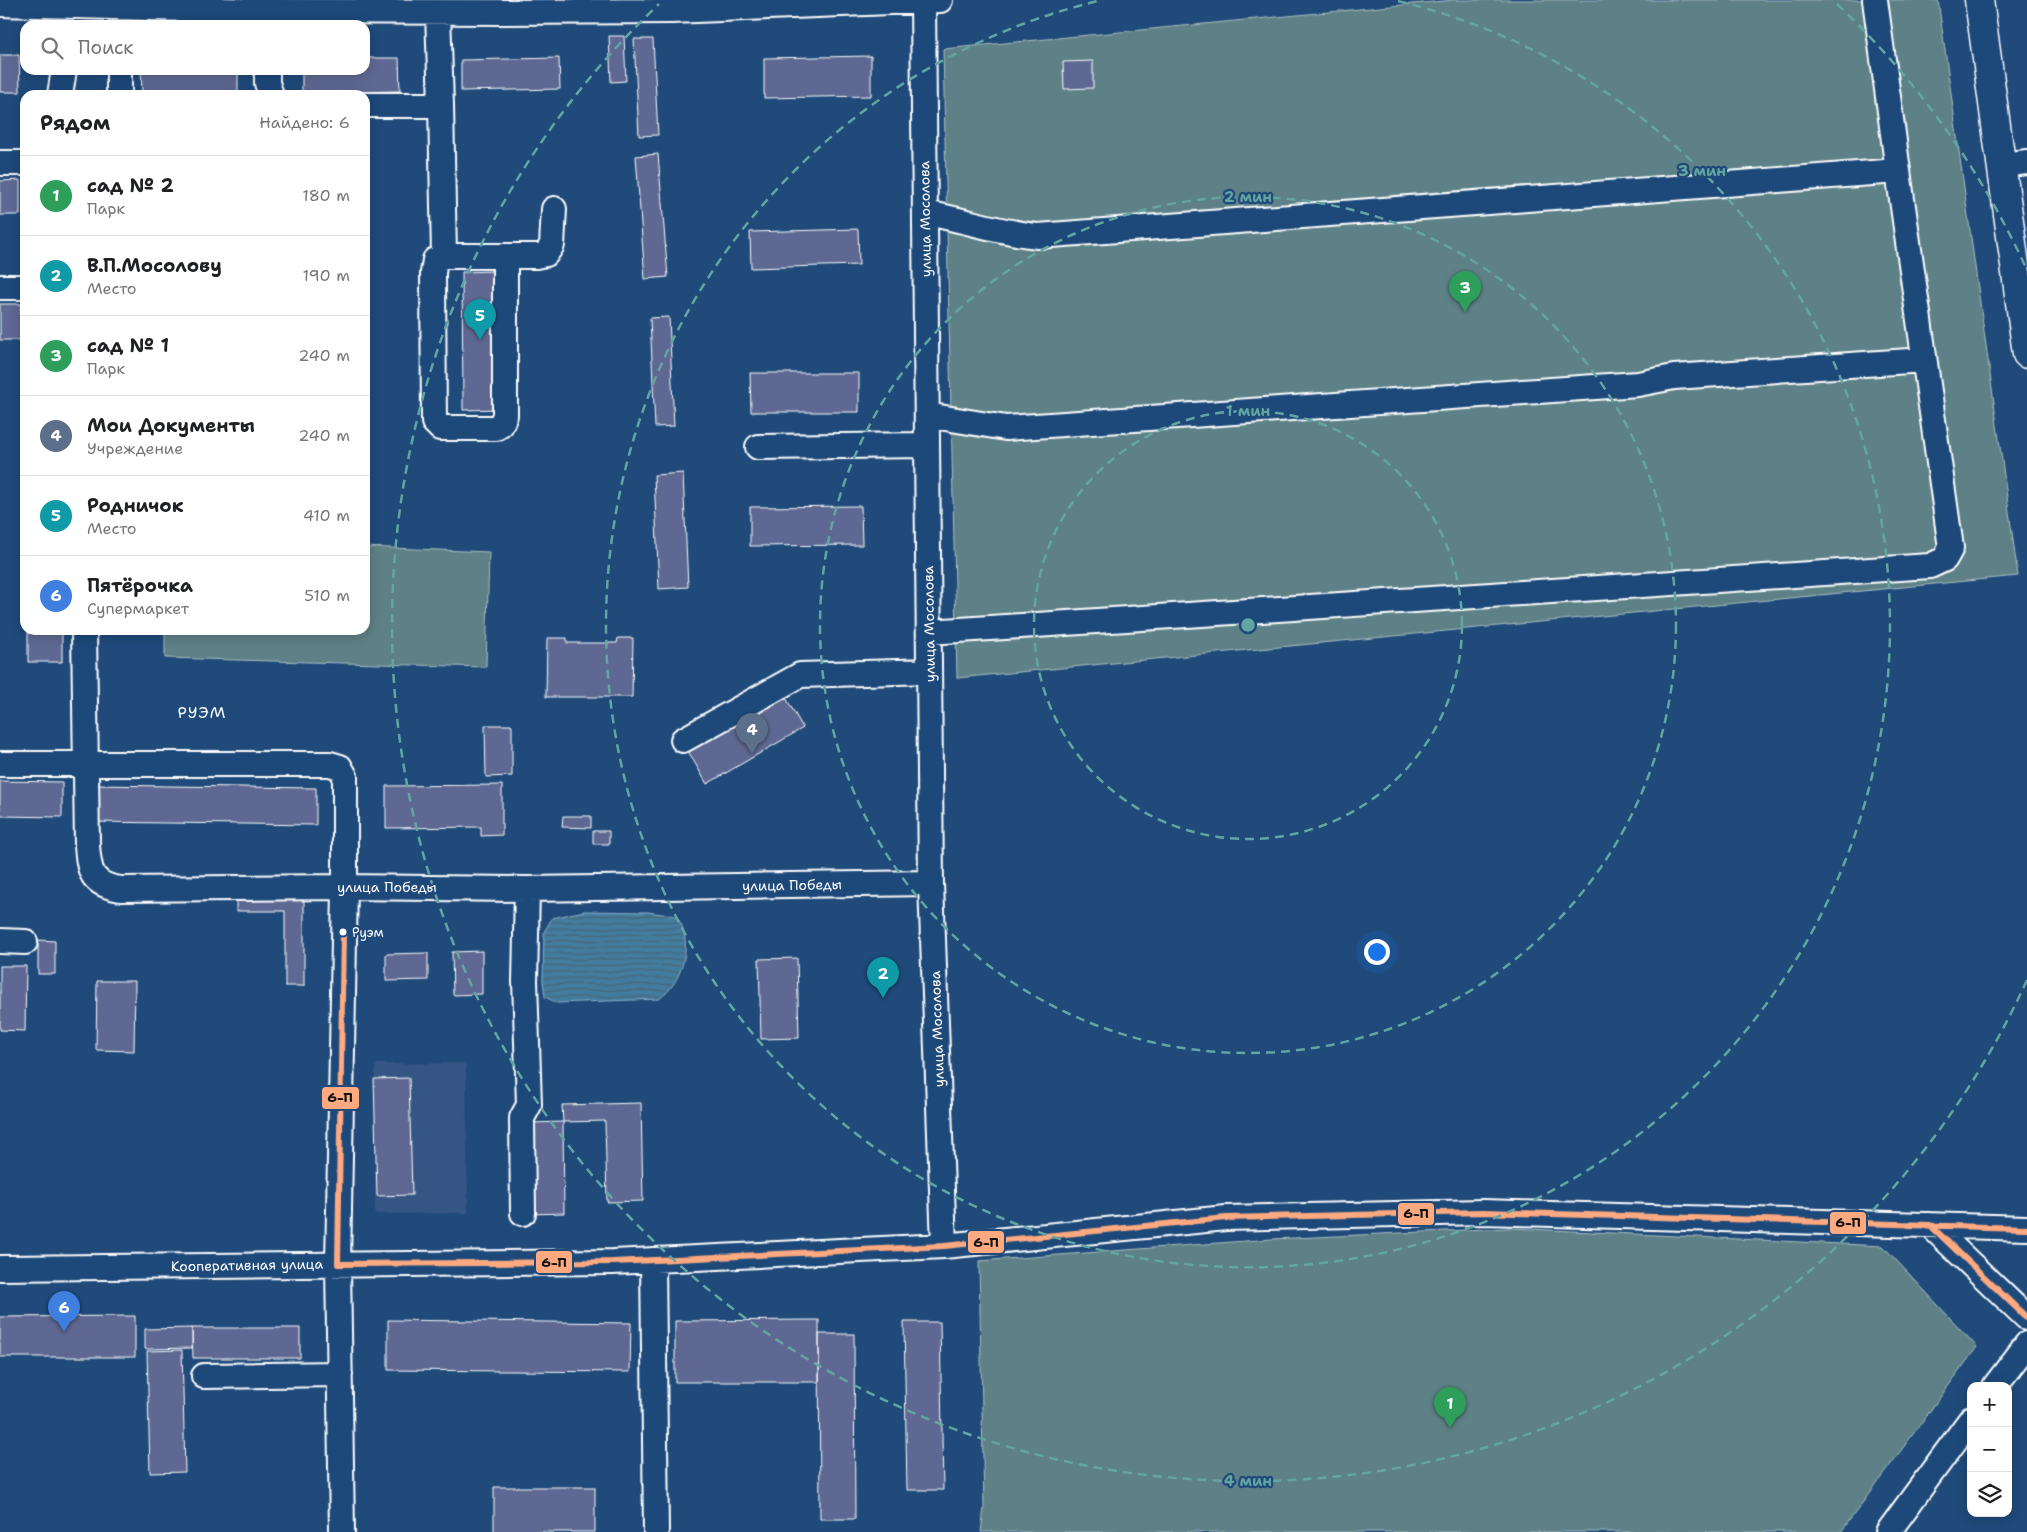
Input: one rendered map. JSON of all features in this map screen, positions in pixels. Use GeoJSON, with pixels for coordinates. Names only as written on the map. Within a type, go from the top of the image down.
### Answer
{"type":"FeatureCollection","features":[{"type":"Feature","properties":{"kind":"main road"},"geometry":{"type":"LineString","coordinates":[[1979,0],[2014,163],[2027,354]]}},
{"type":"Feature","properties":{"kind":"street"},"geometry":{"type":"LineString","coordinates":[[929,632],[1930,566],[1945,559],[1951,548],[1875,0]]}},
{"type":"Feature","properties":{"kind":"street"},"geometry":{"type":"LineString","coordinates":[[0,4],[119,16],[161,4],[266,18],[322,5],[438,12],[502,6],[672,6],[929,1]]}},
{"type":"Feature","properties":{"kind":"street","name":"улица Мосолова"},"geometry":{"type":"LineString","coordinates":[[929,1],[925,213],[931,883],[944,1246]]}},
{"type":"Feature","properties":{"kind":"street"},"geometry":{"type":"LineString","coordinates":[[438,12],[444,256]]}},
{"type":"Feature","properties":{"kind":"street"},"geometry":{"type":"LineString","coordinates":[[61,90],[63,75]]}},
{"type":"Feature","properties":{"kind":"street"},"geometry":{"type":"LineString","coordinates":[[119,75],[119,90]]}},
{"type":"Feature","properties":{"kind":"street"},"geometry":{"type":"LineString","coordinates":[[267,75],[269,90]]}},
{"type":"Feature","properties":{"kind":"street"},"geometry":{"type":"LineString","coordinates":[[370,105],[441,105]]}},
{"type":"Feature","properties":{"kind":"street"},"geometry":{"type":"LineString","coordinates":[[0,163],[20,163]]}},
{"type":"Feature","properties":{"kind":"street"},"geometry":{"type":"LineString","coordinates":[[925,213],[962,219],[1018,234],[1038,236],[1898,171]]}},
{"type":"Feature","properties":{"kind":"street"},"geometry":{"type":"LineString","coordinates":[[505,256],[505,415],[501,426],[496,428],[440,428],[434,422],[433,273],[435,260],[444,256],[546,254],[552,245],[554,210]]}},
{"type":"Feature","properties":{"kind":"street"},"geometry":{"type":"LineString","coordinates":[[0,287],[20,287]]}},
{"type":"Feature","properties":{"kind":"street"},"geometry":{"type":"LineString","coordinates":[[927,415],[1006,428],[1628,385],[1674,378],[1924,360]]}},
{"type":"Feature","properties":{"kind":"street"},"geometry":{"type":"LineString","coordinates":[[758,447],[927,445]]}},
{"type":"Feature","properties":{"kind":"street","name":"улица Победы"},"geometry":{"type":"LineString","coordinates":[[84,635],[88,863],[96,878],[105,887],[121,889],[345,887],[527,889],[931,883]]}},
{"type":"Feature","properties":{"kind":"street"},"geometry":{"type":"LineString","coordinates":[[683,740],[800,675],[929,671]]}},
{"type":"Feature","properties":{"kind":"street"},"geometry":{"type":"LineString","coordinates":[[0,764],[330,764],[340,767],[345,776],[345,887],[338,1264],[342,1532]]}},
{"type":"Feature","properties":{"kind":"street"},"geometry":{"type":"LineString","coordinates":[[524,1213],[522,1118],[529,1105],[529,1056],[525,982],[527,889]]}},
{"type":"Feature","properties":{"kind":"street"},"geometry":{"type":"LineString","coordinates":[[0,941],[25,942]]}},
{"type":"Feature","properties":{"kind":"street","name":"Кооперативная улица"},"geometry":{"type":"LineString","coordinates":[[0,1268],[653,1260],[944,1246],[1226,1218],[1483,1212],[2027,1228]]}},
{"type":"Feature","properties":{"kind":"street"},"geometry":{"type":"LineString","coordinates":[[1930,1225],[2027,1318]]}},
{"type":"Feature","properties":{"kind":"street"},"geometry":{"type":"LineString","coordinates":[[653,1260],[656,1532]]}},
{"type":"Feature","properties":{"kind":"street"},"geometry":{"type":"LineString","coordinates":[[1998,1382],[2027,1344]]}},
{"type":"Feature","properties":{"kind":"street"},"geometry":{"type":"LineString","coordinates":[[204,1376],[340,1374]]}},
{"type":"Feature","properties":{"kind":"street"},"geometry":{"type":"LineString","coordinates":[[1888,1532],[1967,1424]]}},
{"type":"Feature","properties":{"kind":"shaded area"},"geometry":{"type":"Polygon","coordinates":[[[584,911],[648,912],[676,916],[685,936],[684,960],[680,972],[667,992],[659,999],[557,1003],[545,997],[543,981],[544,932],[552,918],[584,911]]]}},
{"type":"Feature","properties":{"kind":"shaded area"},"geometry":{"type":"Polygon","coordinates":[[[466,1063],[468,1213],[375,1214],[375,1064],[466,1063]]]}},
{"type":"Feature","properties":{"kind":"green space"},"geometry":{"type":"Polygon","coordinates":[[[1454,0],[1938,0],[2018,576],[957,678],[943,49],[1454,0]]]}},
{"type":"Feature","properties":{"kind":"green space"},"geometry":{"type":"Polygon","coordinates":[[[370,547],[489,552],[486,667],[165,658],[165,635],[370,635],[370,547]]]}},
{"type":"Feature","properties":{"kind":"green space"},"geometry":{"type":"Polygon","coordinates":[[[1509,1228],[1883,1246],[1977,1347],[1841,1532],[981,1532],[984,1508],[979,1261],[1272,1239],[1509,1228]]]}},
{"type":"Feature","properties":{"kind":"building"},"geometry":{"type":"Polygon","coordinates":[[[609,36],[624,36],[626,81],[611,82],[609,36]]]}},
{"type":"Feature","properties":{"kind":"building"},"geometry":{"type":"Polygon","coordinates":[[[634,39],[653,39],[658,135],[639,136],[634,39]]]}},
{"type":"Feature","properties":{"kind":"building"},"geometry":{"type":"Polygon","coordinates":[[[0,55],[19,55],[20,92],[0,92],[0,55]]]}},
{"type":"Feature","properties":{"kind":"building"},"geometry":{"type":"Polygon","coordinates":[[[871,56],[871,96],[764,98],[764,58],[871,56]]]}},
{"type":"Feature","properties":{"kind":"building"},"geometry":{"type":"Polygon","coordinates":[[[370,58],[399,58],[400,91],[302,90],[302,75],[370,75],[370,58]]]}},
{"type":"Feature","properties":{"kind":"building"},"geometry":{"type":"Polygon","coordinates":[[[559,58],[560,89],[461,91],[461,60],[559,58]]]}},
{"type":"Feature","properties":{"kind":"building"},"geometry":{"type":"Polygon","coordinates":[[[1093,61],[1093,88],[1064,89],[1063,62],[1093,61]]]}},
{"type":"Feature","properties":{"kind":"building"},"geometry":{"type":"Polygon","coordinates":[[[141,75],[238,75],[238,90],[142,90],[141,75]]]}},
{"type":"Feature","properties":{"kind":"building"},"geometry":{"type":"Polygon","coordinates":[[[658,154],[668,277],[645,279],[636,156],[658,154]]]}},
{"type":"Feature","properties":{"kind":"building"},"geometry":{"type":"Polygon","coordinates":[[[20,180],[20,215],[0,215],[0,181],[20,180]]]}},
{"type":"Feature","properties":{"kind":"building"},"geometry":{"type":"Polygon","coordinates":[[[858,229],[859,265],[751,268],[750,232],[858,229]]]}},
{"type":"Feature","properties":{"kind":"building"},"geometry":{"type":"Polygon","coordinates":[[[497,271],[499,409],[463,410],[462,272],[497,271]]]}},
{"type":"Feature","properties":{"kind":"building"},"geometry":{"type":"Polygon","coordinates":[[[0,304],[20,304],[20,340],[0,340],[0,304]]]}},
{"type":"Feature","properties":{"kind":"building"},"geometry":{"type":"Polygon","coordinates":[[[669,317],[674,426],[655,427],[650,318],[669,317]]]}},
{"type":"Feature","properties":{"kind":"building"},"geometry":{"type":"Polygon","coordinates":[[[750,373],[859,373],[859,412],[751,412],[750,373]]]}},
{"type":"Feature","properties":{"kind":"building"},"geometry":{"type":"Polygon","coordinates":[[[683,473],[688,587],[659,589],[654,475],[683,473]]]}},
{"type":"Feature","properties":{"kind":"building"},"geometry":{"type":"Polygon","coordinates":[[[861,506],[862,545],[750,546],[750,507],[861,506]]]}},
{"type":"Feature","properties":{"kind":"building"},"geometry":{"type":"Polygon","coordinates":[[[28,635],[62,635],[62,662],[28,662],[28,635]]]}},
{"type":"Feature","properties":{"kind":"building"},"geometry":{"type":"Polygon","coordinates":[[[547,638],[567,638],[567,643],[617,643],[618,638],[633,638],[632,697],[546,697],[547,638]]]}},
{"type":"Feature","properties":{"kind":"building"},"geometry":{"type":"Polygon","coordinates":[[[785,696],[803,728],[707,784],[688,751],[785,696]]]}},
{"type":"Feature","properties":{"kind":"building"},"geometry":{"type":"Polygon","coordinates":[[[485,725],[512,725],[512,776],[486,777],[485,725]]]}},
{"type":"Feature","properties":{"kind":"building"},"geometry":{"type":"Polygon","coordinates":[[[0,781],[62,782],[62,817],[0,816],[0,781]]]}},
{"type":"Feature","properties":{"kind":"building"},"geometry":{"type":"Polygon","coordinates":[[[92,785],[316,788],[316,825],[92,822],[92,785]]]}},
{"type":"Feature","properties":{"kind":"building"},"geometry":{"type":"Polygon","coordinates":[[[502,785],[502,835],[481,836],[481,827],[386,828],[386,786],[502,785]]]}},
{"type":"Feature","properties":{"kind":"building"},"geometry":{"type":"Polygon","coordinates":[[[563,816],[591,816],[591,828],[562,827],[563,816]]]}},
{"type":"Feature","properties":{"kind":"building"},"geometry":{"type":"Polygon","coordinates":[[[593,831],[609,831],[609,844],[593,844],[593,831]]]}},
{"type":"Feature","properties":{"kind":"building"},"geometry":{"type":"Polygon","coordinates":[[[236,896],[304,896],[304,986],[285,986],[285,911],[236,911],[236,896]]]}},
{"type":"Feature","properties":{"kind":"building"},"geometry":{"type":"Polygon","coordinates":[[[38,940],[55,941],[55,974],[38,974],[38,940]]]}},
{"type":"Feature","properties":{"kind":"building"},"geometry":{"type":"Polygon","coordinates":[[[482,951],[482,994],[453,995],[452,952],[482,951]]]}},
{"type":"Feature","properties":{"kind":"building"},"geometry":{"type":"Polygon","coordinates":[[[428,953],[428,980],[386,981],[386,954],[428,953]]]}},
{"type":"Feature","properties":{"kind":"building"},"geometry":{"type":"Polygon","coordinates":[[[797,958],[799,1038],[761,1039],[759,959],[797,958]]]}},
{"type":"Feature","properties":{"kind":"building"},"geometry":{"type":"Polygon","coordinates":[[[0,966],[26,966],[25,1031],[0,1030],[0,966]]]}},
{"type":"Feature","properties":{"kind":"building"},"geometry":{"type":"Polygon","coordinates":[[[97,981],[135,981],[134,1051],[96,1050],[97,981]]]}},
{"type":"Feature","properties":{"kind":"building"},"geometry":{"type":"Polygon","coordinates":[[[409,1078],[412,1195],[377,1196],[374,1079],[409,1078]]]}},
{"type":"Feature","properties":{"kind":"building"},"geometry":{"type":"Polygon","coordinates":[[[641,1103],[643,1201],[607,1202],[605,1121],[563,1122],[562,1105],[641,1103]]]}},
{"type":"Feature","properties":{"kind":"building"},"geometry":{"type":"Polygon","coordinates":[[[563,1122],[564,1213],[531,1214],[529,1123],[563,1122]]]}},
{"type":"Feature","properties":{"kind":"building"},"geometry":{"type":"Polygon","coordinates":[[[135,1316],[135,1357],[0,1357],[0,1317],[135,1316]]]}},
{"type":"Feature","properties":{"kind":"building"},"geometry":{"type":"Polygon","coordinates":[[[388,1320],[631,1323],[630,1372],[388,1370],[388,1320]]]}},
{"type":"Feature","properties":{"kind":"building"},"geometry":{"type":"Polygon","coordinates":[[[819,1320],[819,1382],[675,1382],[675,1321],[819,1320]]]}},
{"type":"Feature","properties":{"kind":"building"},"geometry":{"type":"Polygon","coordinates":[[[904,1322],[940,1322],[943,1490],[907,1490],[904,1322]]]}},
{"type":"Feature","properties":{"kind":"building"},"geometry":{"type":"Polygon","coordinates":[[[192,1328],[192,1348],[145,1349],[145,1329],[192,1328]]]}},
{"type":"Feature","properties":{"kind":"building"},"geometry":{"type":"Polygon","coordinates":[[[192,1328],[300,1328],[300,1358],[193,1358],[192,1328]]]}},
{"type":"Feature","properties":{"kind":"building"},"geometry":{"type":"Polygon","coordinates":[[[819,1334],[854,1334],[855,1519],[820,1519],[819,1334]]]}},
{"type":"Feature","properties":{"kind":"building"},"geometry":{"type":"Polygon","coordinates":[[[182,1350],[185,1472],[150,1473],[147,1351],[182,1350]]]}},
{"type":"Feature","properties":{"kind":"building"},"geometry":{"type":"Polygon","coordinates":[[[494,1487],[595,1487],[595,1532],[494,1532],[494,1487]]]}},
{"type":"Feature","properties":{"kind":"transit line","name":"6-П"},"geometry":{"type":"LineString","coordinates":[[338,1264],[343,931]]}},
{"type":"Feature","properties":{"kind":"transit line","name":"6-П"},"geometry":{"type":"LineString","coordinates":[[338,1264],[613,1262],[944,1246],[1226,1218],[1483,1212],[1930,1225],[2027,1318]]}},
{"type":"Feature","properties":{"kind":"transit line","name":"6-П"},"geometry":{"type":"LineString","coordinates":[[1908,1225],[2027,1228]]}},
{"type":"Feature","properties":{"kind":"place","name":"сад № 1"},"geometry":{"type":"Point","coordinates":[1465,312]}},
{"type":"Feature","properties":{"kind":"place","name":"Родничок"},"geometry":{"type":"Point","coordinates":[480,340]}},
{"type":"Feature","properties":{"kind":"place","name":"Мои Документы"},"geometry":{"type":"Point","coordinates":[752,754]}},
{"type":"Feature","properties":{"kind":"place","name":"Руэм"},"geometry":{"type":"Point","coordinates":[343,932]}},
{"type":"Feature","properties":{"kind":"place","name":"В.П.Мосолову"},"geometry":{"type":"Point","coordinates":[883,998]}},
{"type":"Feature","properties":{"kind":"place","name":"Пятёрочка"},"geometry":{"type":"Point","coordinates":[64,1332]}},
{"type":"Feature","properties":{"kind":"place","name":"сад № 2"},"geometry":{"type":"Point","coordinates":[1450,1428]}},
{"type":"Feature","properties":{"kind":"district","name":"РУЭМ"},"geometry":{"type":"Point","coordinates":[202,712]}}]}
